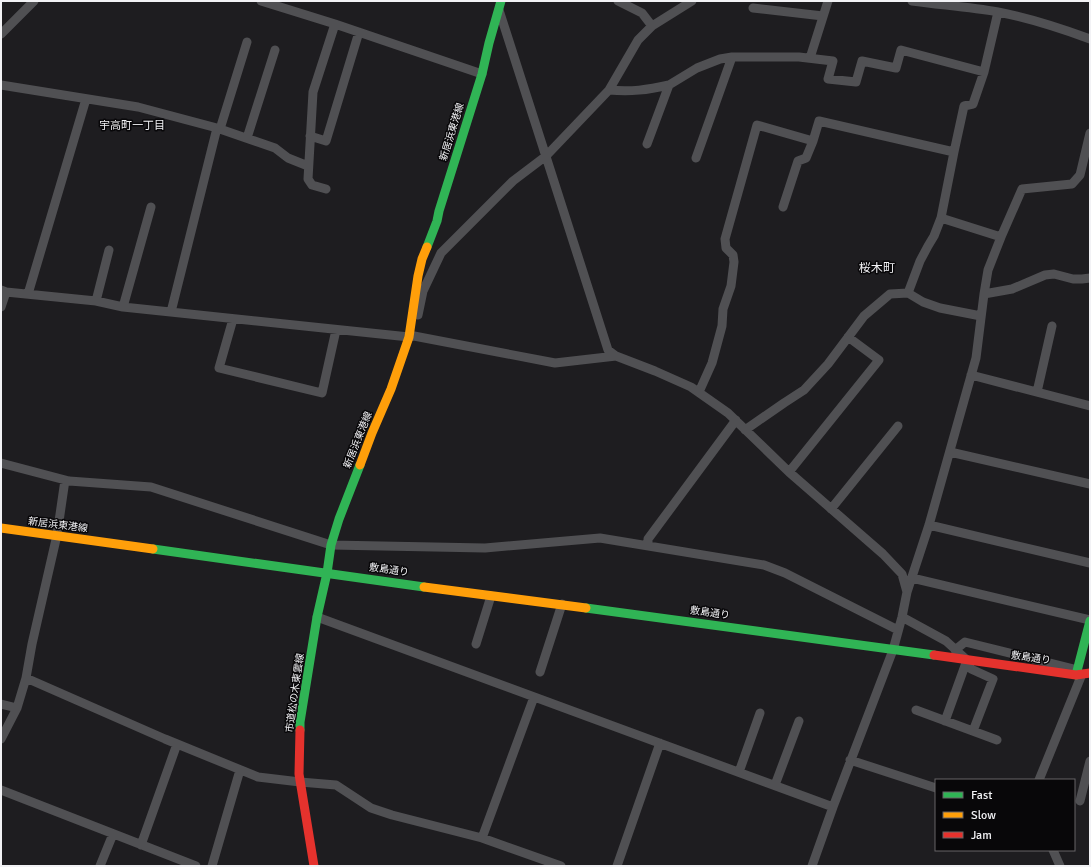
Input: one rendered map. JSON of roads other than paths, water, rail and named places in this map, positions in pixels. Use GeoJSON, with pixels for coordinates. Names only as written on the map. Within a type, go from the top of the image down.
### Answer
{"type":"FeatureCollection","features":[{"type":"Feature","properties":{"kind":"street"},"geometry":{"type":"LineString","coordinates":[[1,34],[34,1]]}},
{"type":"Feature","properties":{"kind":"street"},"geometry":{"type":"LineString","coordinates":[[261,1],[335,24],[482,74]]}},
{"type":"Feature","properties":{"kind":"street"},"geometry":{"type":"LineString","coordinates":[[618,1],[642,13],[652,26]]}},
{"type":"Feature","properties":{"kind":"street"},"geometry":{"type":"LineString","coordinates":[[411,336],[423,291],[441,252],[513,181],[546,156],[609,90],[638,40],[652,26],[692,1]]}},
{"type":"Feature","properties":{"kind":"street"},"geometry":{"type":"LineString","coordinates":[[810,58],[828,1]]}},
{"type":"Feature","properties":{"kind":"street"},"geometry":{"type":"LineString","coordinates":[[912,1],[998,12],[1033,20],[1067,30],[1090,39]]}},
{"type":"Feature","properties":{"kind":"street"},"geometry":{"type":"LineString","coordinates":[[500,6],[608,350],[616,356],[691,387],[736,420],[789,472],[878,549],[902,574],[907,592]]}},
{"type":"Feature","properties":{"kind":"street","name":"新居浜東港線"},"geometry":{"type":"LineString","coordinates":[[1,528],[327,572],[331,545],[342,512],[411,336],[418,276],[422,259],[437,221],[482,74],[500,6]]}},
{"type":"Feature","properties":{"kind":"street"},"geometry":{"type":"LineString","coordinates":[[753,8],[823,16]]}},
{"type":"Feature","properties":{"kind":"street"},"geometry":{"type":"LineString","coordinates":[[908,294],[920,262],[942,218],[964,106],[973,104],[984,72],[998,12]]}},
{"type":"Feature","properties":{"kind":"street"},"geometry":{"type":"LineString","coordinates":[[326,189],[312,185],[308,179],[308,166],[313,92],[335,24]]}},
{"type":"Feature","properties":{"kind":"street"},"geometry":{"type":"LineString","coordinates":[[310,136],[326,141],[359,32]]}},
{"type":"Feature","properties":{"kind":"street"},"geometry":{"type":"LineString","coordinates":[[170,312],[218,128],[247,42]]}},
{"type":"Feature","properties":{"kind":"street"},"geometry":{"type":"LineString","coordinates":[[247,138],[275,50]]}},
{"type":"Feature","properties":{"kind":"street"},"geometry":{"type":"LineString","coordinates":[[609,90],[625,92],[648,90],[668,85],[697,68],[720,58],[732,57],[799,57],[833,60],[828,79],[856,82],[862,61],[896,68],[901,50],[984,72]]}},
{"type":"Feature","properties":{"kind":"street"},"geometry":{"type":"LineString","coordinates":[[696,158],[732,57]]}},
{"type":"Feature","properties":{"kind":"street"},"geometry":{"type":"LineString","coordinates":[[1,85],[138,107],[218,128],[275,148],[288,158],[308,166]]}},
{"type":"Feature","properties":{"kind":"street"},"geometry":{"type":"LineString","coordinates":[[647,144],[668,85]]}},
{"type":"Feature","properties":{"kind":"street"},"geometry":{"type":"LineString","coordinates":[[28,294],[86,99]]}},
{"type":"Feature","properties":{"kind":"street"},"geometry":{"type":"LineString","coordinates":[[783,207],[798,161],[806,158],[819,121],[954,152]]}},
{"type":"Feature","properties":{"kind":"street"},"geometry":{"type":"LineString","coordinates":[[699,392],[712,363],[722,326],[723,310],[731,286],[734,262],[733,255],[726,248],[725,239],[757,125],[813,141]]}},
{"type":"Feature","properties":{"kind":"street"},"geometry":{"type":"LineString","coordinates":[[812,866],[892,650],[902,617],[907,592],[929,525],[976,358],[988,270],[1022,189],[1072,184],[1080,175],[1090,133]]}},
{"type":"Feature","properties":{"kind":"street"},"geometry":{"type":"LineString","coordinates":[[123,307],[151,207]]}},
{"type":"Feature","properties":{"kind":"street"},"geometry":{"type":"LineString","coordinates":[[942,218],[1001,237]]}},
{"type":"Feature","properties":{"kind":"street"},"geometry":{"type":"LineString","coordinates":[[96,301],[109,250]]}},
{"type":"Feature","properties":{"kind":"street"},"geometry":{"type":"LineString","coordinates":[[984,294],[1012,290],[1045,274],[1054,274],[1073,279],[1090,278]]}},
{"type":"Feature","properties":{"kind":"street"},"geometry":{"type":"LineString","coordinates":[[1,307],[3,291],[96,301],[123,307],[336,330],[411,336],[555,363],[616,356]]}},
{"type":"Feature","properties":{"kind":"street"},"geometry":{"type":"LineString","coordinates":[[746,430],[804,390],[828,364],[864,316],[890,294],[908,294],[923,302],[940,308],[981,316]]}},
{"type":"Feature","properties":{"kind":"street"},"geometry":{"type":"LineString","coordinates":[[233,319],[219,368],[322,394],[336,330]]}},
{"type":"Feature","properties":{"kind":"street"},"geometry":{"type":"LineString","coordinates":[[1037,392],[1052,326]]}},
{"type":"Feature","properties":{"kind":"street"},"geometry":{"type":"LineString","coordinates":[[789,472],[879,360],[848,337]]}},
{"type":"Feature","properties":{"kind":"street"},"geometry":{"type":"LineString","coordinates":[[971,375],[1090,406]]}},
{"type":"Feature","properties":{"kind":"street"},"geometry":{"type":"LineString","coordinates":[[648,546],[648,540],[736,420]]}},
{"type":"Feature","properties":{"kind":"street"},"geometry":{"type":"LineString","coordinates":[[831,509],[898,426]]}},
{"type":"Feature","properties":{"kind":"street"},"geometry":{"type":"LineString","coordinates":[[950,452],[1090,484]]}},
{"type":"Feature","properties":{"kind":"street"},"geometry":{"type":"LineString","coordinates":[[1,463],[69,481],[151,487],[331,545],[485,548],[600,538],[764,565],[786,573],[898,630]]}},
{"type":"Feature","properties":{"kind":"street"},"geometry":{"type":"LineString","coordinates":[[1,739],[17,708],[26,678],[32,644],[57,535],[65,480]]}},
{"type":"Feature","properties":{"kind":"street"},"geometry":{"type":"LineString","coordinates":[[929,525],[1090,563]]}},
{"type":"Feature","properties":{"kind":"street","name":"敷島通り"},"geometry":{"type":"LineString","coordinates":[[327,572],[491,596],[562,604],[966,660],[1081,673]]}},
{"type":"Feature","properties":{"kind":"street","name":"市道松の木東雲線"},"geometry":{"type":"LineString","coordinates":[[314,866],[299,774],[300,722],[317,618],[327,572]]}},
{"type":"Feature","properties":{"kind":"street"},"geometry":{"type":"LineString","coordinates":[[912,578],[1090,621],[1081,673],[1039,779]]}},
{"type":"Feature","properties":{"kind":"street"},"geometry":{"type":"LineString","coordinates":[[476,644],[491,596]]}},
{"type":"Feature","properties":{"kind":"street"},"geometry":{"type":"LineString","coordinates":[[540,672],[562,604]]}},
{"type":"Feature","properties":{"kind":"street"},"geometry":{"type":"LineString","coordinates":[[902,617],[946,642],[966,660],[971,669],[993,679],[973,731]]}},
{"type":"Feature","properties":{"kind":"street"},"geometry":{"type":"LineString","coordinates":[[317,618],[833,807]]}},
{"type":"Feature","properties":{"kind":"street"},"geometry":{"type":"LineString","coordinates":[[955,650],[965,642],[1081,673]]}},
{"type":"Feature","properties":{"kind":"street"},"geometry":{"type":"LineString","coordinates":[[945,721],[966,660]]}},
{"type":"Feature","properties":{"kind":"street"},"geometry":{"type":"LineString","coordinates":[[26,678],[177,744],[258,777],[336,785],[371,808],[392,815],[482,838],[561,866]]}},
{"type":"Feature","properties":{"kind":"street"},"geometry":{"type":"LineString","coordinates":[[482,838],[534,697]]}},
{"type":"Feature","properties":{"kind":"street"},"geometry":{"type":"LineString","coordinates":[[1,704],[17,708]]}},
{"type":"Feature","properties":{"kind":"street"},"geometry":{"type":"LineString","coordinates":[[916,710],[997,740]]}},
{"type":"Feature","properties":{"kind":"street"},"geometry":{"type":"LineString","coordinates":[[739,772],[760,713]]}},
{"type":"Feature","properties":{"kind":"street"},"geometry":{"type":"LineString","coordinates":[[775,785],[799,721]]}},
{"type":"Feature","properties":{"kind":"street"},"geometry":{"type":"LineString","coordinates":[[617,866],[660,743]]}},
{"type":"Feature","properties":{"kind":"street"},"geometry":{"type":"LineString","coordinates":[[141,845],[177,744]]}},
{"type":"Feature","properties":{"kind":"street"},"geometry":{"type":"LineString","coordinates":[[850,760],[935,788]]}},
{"type":"Feature","properties":{"kind":"street"},"geometry":{"type":"LineString","coordinates":[[1090,761],[1077,801],[1090,802]]}},
{"type":"Feature","properties":{"kind":"street"},"geometry":{"type":"LineString","coordinates":[[212,866],[240,770]]}},
{"type":"Feature","properties":{"kind":"street"},"geometry":{"type":"LineString","coordinates":[[1,790],[196,866]]}},
{"type":"Feature","properties":{"kind":"street"},"geometry":{"type":"LineString","coordinates":[[100,866],[113,834]]}},
{"type":"Feature","properties":{"kind":"street"},"geometry":{"type":"LineString","coordinates":[[1053,851],[1060,866]]}},
{"type":"Feature","properties":{"kind":"district","name":"宇高町一丁目"},"geometry":{"type":"Point","coordinates":[132,125]}},
{"type":"Feature","properties":{"kind":"district","name":"桜木町"},"geometry":{"type":"Point","coordinates":[877,268]}}]}
